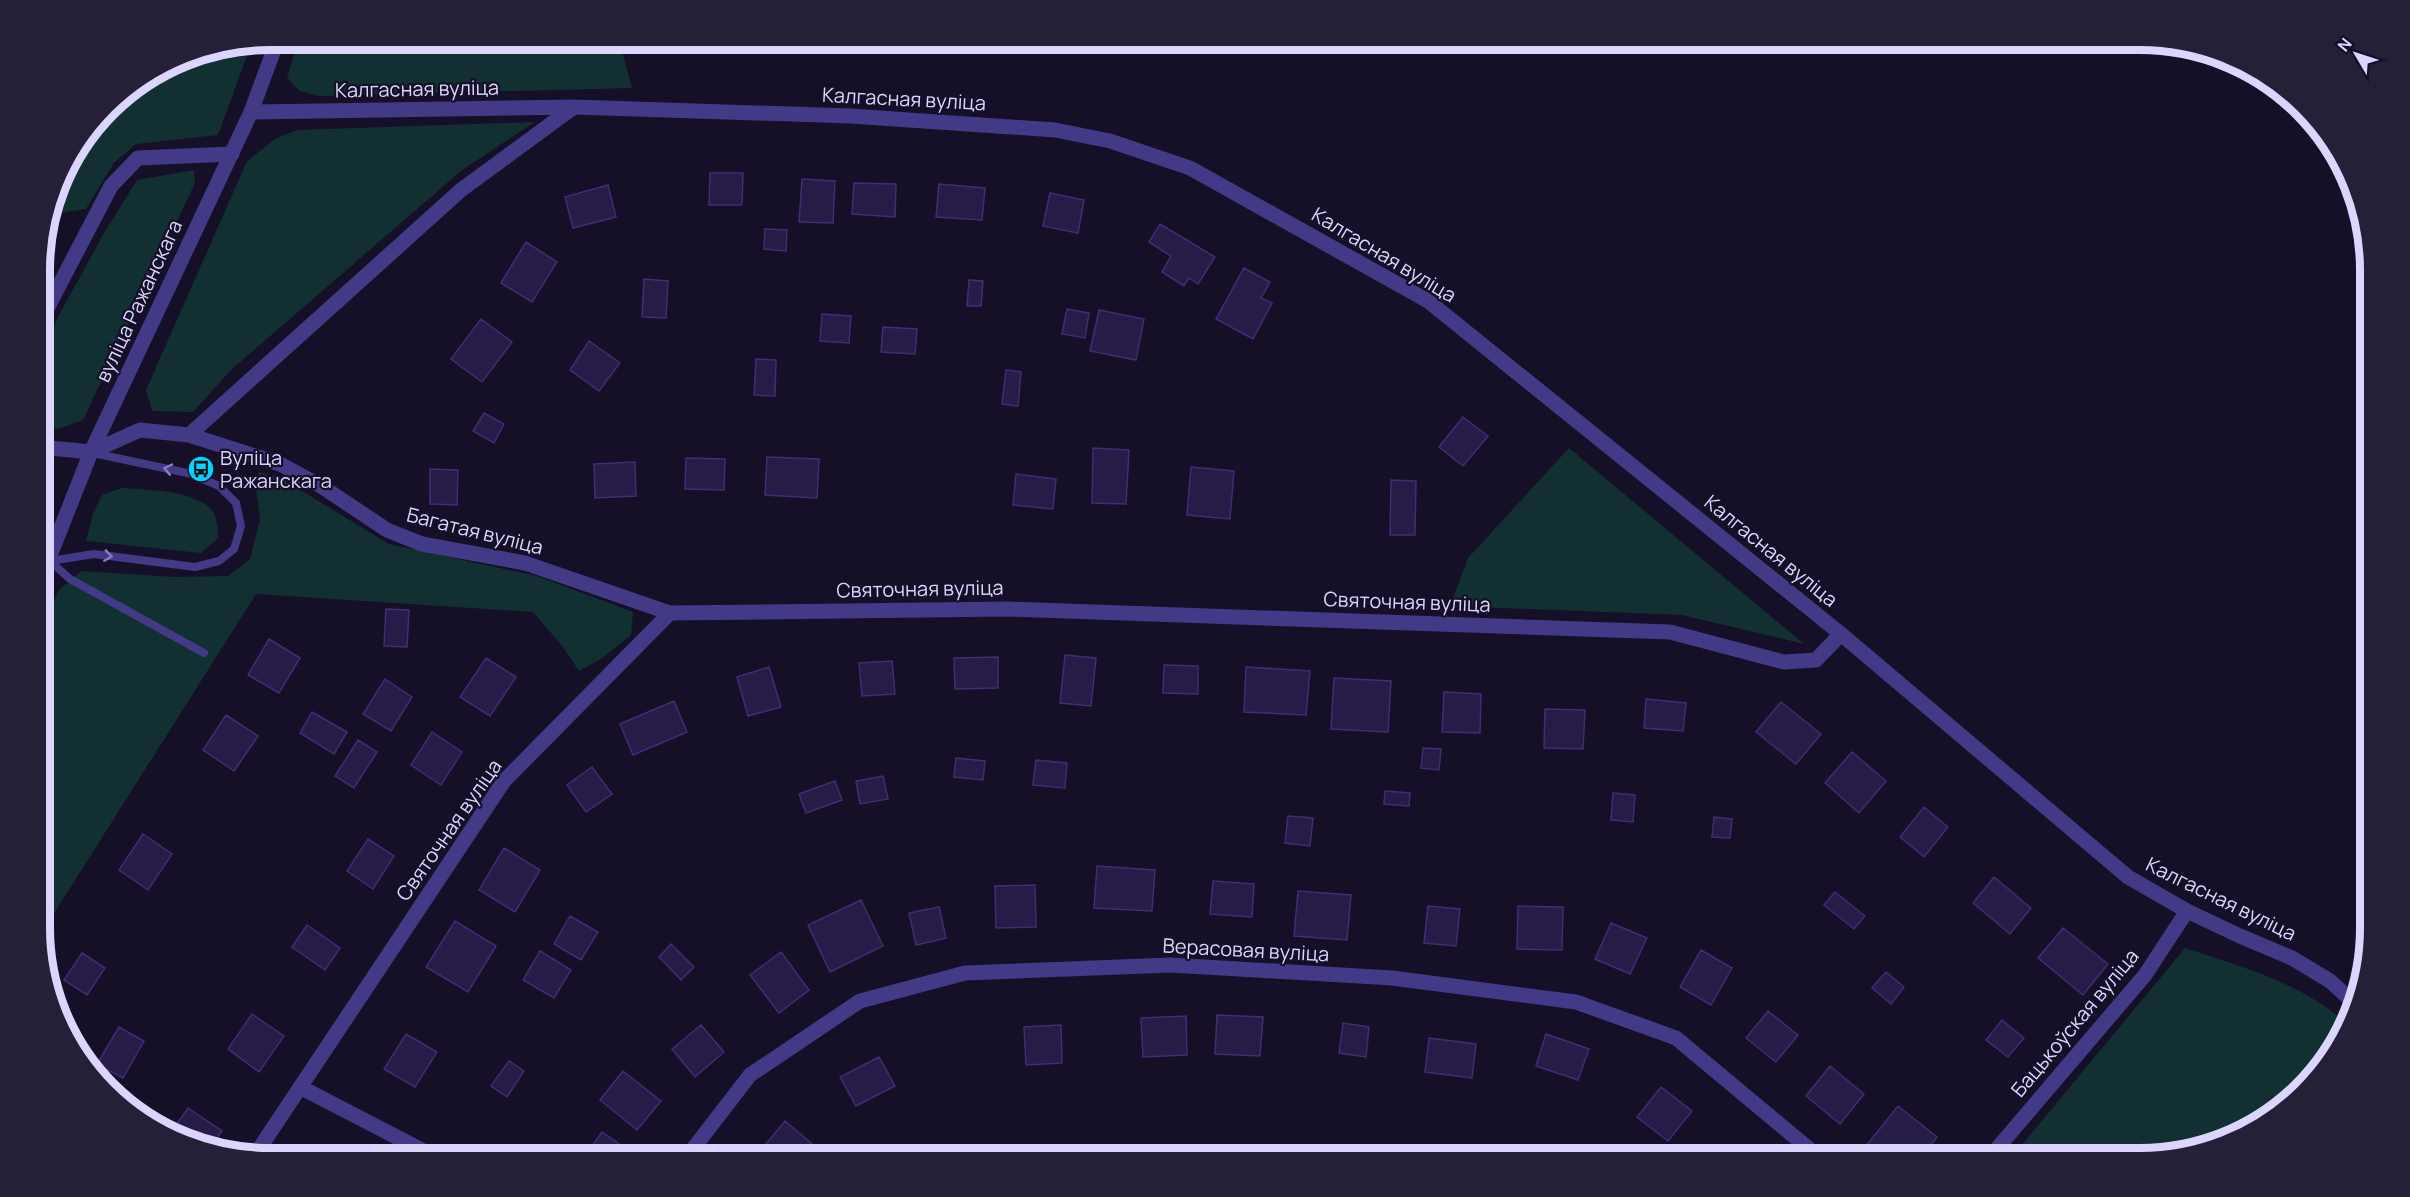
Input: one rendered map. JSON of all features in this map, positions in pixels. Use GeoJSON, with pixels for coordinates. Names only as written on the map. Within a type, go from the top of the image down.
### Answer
{"type":"FeatureCollection","features":[{"type":"Feature","properties":{"kind":"street","name":"вуліца Ражанскага"},"geometry":{"type":"LineString","coordinates":[[50,561],[91,452],[232,154],[251,112],[274,50]]}},
{"type":"Feature","properties":{"kind":"street","name":"Калгасная вуліца"},"geometry":{"type":"LineString","coordinates":[[251,112],[574,107],[851,116],[1055,130],[1110,141],[1190,168],[1428,301],[1841,634],[2128,877],[2187,910],[2292,958],[2330,981],[2349,998]]}},
{"type":"Feature","properties":{"kind":"street"},"geometry":{"type":"LineString","coordinates":[[189,435],[461,190],[574,107]]}},
{"type":"Feature","properties":{"kind":"street"},"geometry":{"type":"LineString","coordinates":[[50,303],[111,186],[138,158],[232,154]]}},
{"type":"Feature","properties":{"kind":"street","name":"Багатая вуліца"},"geometry":{"type":"LineString","coordinates":[[50,448],[91,452],[140,430],[189,435],[280,464],[321,486],[387,530],[422,544],[525,563],[670,613]]}},
{"type":"Feature","properties":{"kind":"street","name":"Святочная вуліца"},"geometry":{"type":"LineString","coordinates":[[260,1147],[504,781],[670,613],[1007,609],[1670,632],[1784,662],[1816,660],[1841,634]]}},
{"type":"Feature","properties":{"kind":"street","name":"Бацькоўская вуліца"},"geometry":{"type":"LineString","coordinates":[[1998,1148],[2145,975],[2187,910]]}},
{"type":"Feature","properties":{"kind":"street","name":"Верасовая вуліца"},"geometry":{"type":"LineString","coordinates":[[694,1148],[750,1075],[860,1001],[965,973],[1171,965],[1392,978],[1576,1002],[1676,1038],[1808,1148]]}},
{"type":"Feature","properties":{"kind":"street"},"geometry":{"type":"LineString","coordinates":[[300,1087],[418,1148]]}},
{"type":"Feature","properties":{"kind":"lane"},"geometry":{"type":"LineString","coordinates":[[50,561],[94,554],[195,567],[219,561],[234,549],[241,526],[236,503],[219,486],[192,474],[91,452]]}},
{"type":"Feature","properties":{"kind":"lane"},"geometry":{"type":"LineString","coordinates":[[50,561],[70,579],[204,653]]}},
{"type":"Feature","properties":{"kind":"green space"},"geometry":{"type":"Polygon","coordinates":[[[249,50],[218,135],[136,144],[114,163],[86,209],[57,213],[62,195],[84,152],[95,135],[135,95],[185,66],[212,57],[249,50]]]}},
{"type":"Feature","properties":{"kind":"green space"},"geometry":{"type":"Polygon","coordinates":[[[296,50],[622,50],[632,88],[319,96],[300,91],[287,78],[296,50]]]}},
{"type":"Feature","properties":{"kind":"green space"},"geometry":{"type":"Polygon","coordinates":[[[535,122],[462,170],[231,370],[193,412],[152,411],[146,390],[247,161],[275,139],[297,130],[535,122]]]}},
{"type":"Feature","properties":{"kind":"green space"},"geometry":{"type":"Polygon","coordinates":[[[194,170],[195,183],[83,420],[50,430],[50,332],[104,233],[137,180],[194,170]]]}},
{"type":"Feature","properties":{"kind":"green space"},"geometry":{"type":"Polygon","coordinates":[[[1569,448],[1804,644],[1682,615],[1450,606],[1468,558],[1569,448]]]}},
{"type":"Feature","properties":{"kind":"green space"},"geometry":{"type":"Polygon","coordinates":[[[259,472],[281,478],[389,544],[537,576],[633,612],[631,635],[601,659],[579,671],[563,647],[533,612],[256,594],[50,920],[50,610],[59,590],[81,571],[175,577],[228,576],[250,559],[260,519],[256,490],[259,472]]]}},
{"type":"Feature","properties":{"kind":"green space"},"geometry":{"type":"Polygon","coordinates":[[[121,488],[167,491],[199,501],[214,513],[218,538],[201,553],[86,541],[93,514],[102,495],[121,488]]]}},
{"type":"Feature","properties":{"kind":"green space"},"geometry":{"type":"Polygon","coordinates":[[[2185,948],[2292,987],[2341,1018],[2315,1062],[2286,1093],[2251,1118],[2225,1131],[2170,1146],[2019,1148],[2185,948]]]}},
{"type":"Feature","properties":{"kind":"building"},"geometry":{"type":"Polygon","coordinates":[[[710,173],[743,173],[742,205],[709,205],[710,173]]]}},
{"type":"Feature","properties":{"kind":"building"},"geometry":{"type":"Polygon","coordinates":[[[802,179],[835,181],[833,223],[799,222],[802,179]]]}},
{"type":"Feature","properties":{"kind":"building"},"geometry":{"type":"Polygon","coordinates":[[[854,183],[896,184],[895,217],[852,214],[854,183]]]}},
{"type":"Feature","properties":{"kind":"building"},"geometry":{"type":"Polygon","coordinates":[[[939,184],[985,188],[982,220],[936,217],[939,184]]]}},
{"type":"Feature","properties":{"kind":"building"},"geometry":{"type":"Polygon","coordinates":[[[608,185],[616,217],[573,228],[565,197],[608,185]]]}},
{"type":"Feature","properties":{"kind":"building"},"geometry":{"type":"Polygon","coordinates":[[[1050,193],[1084,200],[1078,233],[1043,226],[1050,193]]]}},
{"type":"Feature","properties":{"kind":"building"},"geometry":{"type":"Polygon","coordinates":[[[1160,224],[1215,257],[1198,284],[1189,278],[1184,286],[1162,272],[1171,256],[1149,242],[1160,224]]]}},
{"type":"Feature","properties":{"kind":"building"},"geometry":{"type":"Polygon","coordinates":[[[765,229],[787,230],[786,251],[764,249],[765,229]]]}},
{"type":"Feature","properties":{"kind":"building"},"geometry":{"type":"Polygon","coordinates":[[[526,242],[557,262],[532,302],[501,283],[526,242]]]}},
{"type":"Feature","properties":{"kind":"building"},"geometry":{"type":"Polygon","coordinates":[[[1244,268],[1270,282],[1261,298],[1272,303],[1253,339],[1216,319],[1244,268]]]}},
{"type":"Feature","properties":{"kind":"building"},"geometry":{"type":"Polygon","coordinates":[[[644,279],[668,281],[666,318],[642,317],[644,279]]]}},
{"type":"Feature","properties":{"kind":"building"},"geometry":{"type":"Polygon","coordinates":[[[969,280],[983,281],[981,306],[967,306],[969,280]]]}},
{"type":"Feature","properties":{"kind":"building"},"geometry":{"type":"Polygon","coordinates":[[[1067,309],[1089,313],[1085,338],[1062,334],[1067,309]]]}},
{"type":"Feature","properties":{"kind":"building"},"geometry":{"type":"Polygon","coordinates":[[[1099,310],[1144,319],[1136,360],[1090,351],[1099,310]]]}},
{"type":"Feature","properties":{"kind":"building"},"geometry":{"type":"Polygon","coordinates":[[[822,314],[851,316],[849,343],[820,341],[822,314]]]}},
{"type":"Feature","properties":{"kind":"building"},"geometry":{"type":"Polygon","coordinates":[[[481,319],[512,342],[482,382],[451,359],[481,319]]]}},
{"type":"Feature","properties":{"kind":"building"},"geometry":{"type":"Polygon","coordinates":[[[883,327],[917,329],[915,354],[881,352],[883,327]]]}},
{"type":"Feature","properties":{"kind":"building"},"geometry":{"type":"Polygon","coordinates":[[[589,341],[620,363],[599,391],[570,370],[589,341]]]}},
{"type":"Feature","properties":{"kind":"building"},"geometry":{"type":"Polygon","coordinates":[[[756,359],[776,360],[775,396],[754,395],[756,359]]]}},
{"type":"Feature","properties":{"kind":"building"},"geometry":{"type":"Polygon","coordinates":[[[1006,370],[1021,372],[1018,406],[1002,404],[1006,370]]]}},
{"type":"Feature","properties":{"kind":"building"},"geometry":{"type":"Polygon","coordinates":[[[484,413],[504,424],[494,443],[473,431],[484,413]]]}},
{"type":"Feature","properties":{"kind":"building"},"geometry":{"type":"Polygon","coordinates":[[[1463,417],[1488,436],[1463,466],[1439,447],[1463,417]]]}},
{"type":"Feature","properties":{"kind":"building"},"geometry":{"type":"Polygon","coordinates":[[[1093,448],[1129,450],[1126,504],[1092,503],[1093,448]]]}},
{"type":"Feature","properties":{"kind":"building"},"geometry":{"type":"Polygon","coordinates":[[[767,457],[819,459],[817,498],[765,495],[767,457]]]}},
{"type":"Feature","properties":{"kind":"building"},"geometry":{"type":"Polygon","coordinates":[[[686,458],[725,459],[724,490],[685,489],[686,458]]]}},
{"type":"Feature","properties":{"kind":"building"},"geometry":{"type":"Polygon","coordinates":[[[635,462],[636,496],[595,498],[594,464],[635,462]]]}},
{"type":"Feature","properties":{"kind":"building"},"geometry":{"type":"Polygon","coordinates":[[[1191,467],[1234,471],[1230,519],[1187,515],[1191,467]]]}},
{"type":"Feature","properties":{"kind":"building"},"geometry":{"type":"Polygon","coordinates":[[[430,469],[458,470],[457,505],[430,504],[430,469]]]}},
{"type":"Feature","properties":{"kind":"building"},"geometry":{"type":"Polygon","coordinates":[[[1016,474],[1056,479],[1053,509],[1013,505],[1016,474]]]}},
{"type":"Feature","properties":{"kind":"building"},"geometry":{"type":"Polygon","coordinates":[[[1391,480],[1416,481],[1415,535],[1390,535],[1391,480]]]}},
{"type":"Feature","properties":{"kind":"building"},"geometry":{"type":"Polygon","coordinates":[[[386,609],[409,610],[407,647],[384,646],[386,609]]]}},
{"type":"Feature","properties":{"kind":"building"},"geometry":{"type":"Polygon","coordinates":[[[269,639],[300,658],[279,693],[248,675],[269,639]]]}},
{"type":"Feature","properties":{"kind":"building"},"geometry":{"type":"Polygon","coordinates":[[[1065,655],[1096,658],[1091,706],[1060,703],[1065,655]]]}},
{"type":"Feature","properties":{"kind":"building"},"geometry":{"type":"Polygon","coordinates":[[[998,657],[998,688],[955,689],[954,658],[998,657]]]}},
{"type":"Feature","properties":{"kind":"building"},"geometry":{"type":"Polygon","coordinates":[[[486,658],[516,677],[490,716],[460,697],[486,658]]]}},
{"type":"Feature","properties":{"kind":"building"},"geometry":{"type":"Polygon","coordinates":[[[892,661],[895,694],[862,696],[859,663],[892,661]]]}},
{"type":"Feature","properties":{"kind":"building"},"geometry":{"type":"Polygon","coordinates":[[[1164,665],[1198,666],[1198,694],[1163,693],[1164,665]]]}},
{"type":"Feature","properties":{"kind":"building"},"geometry":{"type":"Polygon","coordinates":[[[769,667],[781,707],[748,716],[737,677],[769,667]]]}},
{"type":"Feature","properties":{"kind":"building"},"geometry":{"type":"Polygon","coordinates":[[[1246,667],[1310,671],[1306,715],[1244,712],[1246,667]]]}},
{"type":"Feature","properties":{"kind":"building"},"geometry":{"type":"Polygon","coordinates":[[[1334,678],[1391,681],[1388,732],[1331,729],[1334,678]]]}},
{"type":"Feature","properties":{"kind":"building"},"geometry":{"type":"Polygon","coordinates":[[[385,679],[412,697],[391,731],[363,714],[385,679]]]}},
{"type":"Feature","properties":{"kind":"building"},"geometry":{"type":"Polygon","coordinates":[[[1444,692],[1481,694],[1480,733],[1442,732],[1444,692]]]}},
{"type":"Feature","properties":{"kind":"building"},"geometry":{"type":"Polygon","coordinates":[[[1646,699],[1686,703],[1683,731],[1644,728],[1646,699]]]}},
{"type":"Feature","properties":{"kind":"building"},"geometry":{"type":"Polygon","coordinates":[[[674,701],[687,732],[633,755],[620,724],[674,701]]]}},
{"type":"Feature","properties":{"kind":"building"},"geometry":{"type":"Polygon","coordinates":[[[1781,702],[1821,734],[1796,764],[1756,732],[1781,702]]]}},
{"type":"Feature","properties":{"kind":"building"},"geometry":{"type":"Polygon","coordinates":[[[1545,709],[1585,710],[1583,749],[1544,748],[1545,709]]]}},
{"type":"Feature","properties":{"kind":"building"},"geometry":{"type":"Polygon","coordinates":[[[312,712],[347,732],[334,754],[300,733],[312,712]]]}},
{"type":"Feature","properties":{"kind":"building"},"geometry":{"type":"Polygon","coordinates":[[[226,715],[258,736],[234,771],[203,750],[226,715]]]}},
{"type":"Feature","properties":{"kind":"building"},"geometry":{"type":"Polygon","coordinates":[[[432,732],[462,752],[441,785],[411,765],[432,732]]]}},
{"type":"Feature","properties":{"kind":"building"},"geometry":{"type":"Polygon","coordinates":[[[358,740],[377,752],[354,788],[335,776],[358,740]]]}},
{"type":"Feature","properties":{"kind":"building"},"geometry":{"type":"Polygon","coordinates":[[[1423,748],[1441,749],[1439,770],[1421,768],[1423,748]]]}},
{"type":"Feature","properties":{"kind":"building"},"geometry":{"type":"Polygon","coordinates":[[[1852,752],[1886,781],[1859,813],[1825,783],[1852,752]]]}},
{"type":"Feature","properties":{"kind":"building"},"geometry":{"type":"Polygon","coordinates":[[[956,758],[985,761],[983,780],[954,777],[956,758]]]}},
{"type":"Feature","properties":{"kind":"building"},"geometry":{"type":"Polygon","coordinates":[[[1036,760],[1067,763],[1065,788],[1033,785],[1036,760]]]}},
{"type":"Feature","properties":{"kind":"building"},"geometry":{"type":"Polygon","coordinates":[[[592,767],[612,794],[586,812],[567,785],[592,767]]]}},
{"type":"Feature","properties":{"kind":"building"},"geometry":{"type":"Polygon","coordinates":[[[883,776],[888,799],[860,804],[856,781],[883,776]]]}},
{"type":"Feature","properties":{"kind":"building"},"geometry":{"type":"Polygon","coordinates":[[[835,781],[842,800],[806,813],[799,794],[835,781]]]}},
{"type":"Feature","properties":{"kind":"building"},"geometry":{"type":"Polygon","coordinates":[[[1385,791],[1410,793],[1409,806],[1384,804],[1385,791]]]}},
{"type":"Feature","properties":{"kind":"building"},"geometry":{"type":"Polygon","coordinates":[[[1613,793],[1635,795],[1633,822],[1611,820],[1613,793]]]}},
{"type":"Feature","properties":{"kind":"building"},"geometry":{"type":"Polygon","coordinates":[[[1924,807],[1948,827],[1924,857],[1900,837],[1924,807]]]}},
{"type":"Feature","properties":{"kind":"building"},"geometry":{"type":"Polygon","coordinates":[[[1288,816],[1313,818],[1310,846],[1285,843],[1288,816]]]}},
{"type":"Feature","properties":{"kind":"building"},"geometry":{"type":"Polygon","coordinates":[[[1714,817],[1732,819],[1730,838],[1712,837],[1714,817]]]}},
{"type":"Feature","properties":{"kind":"building"},"geometry":{"type":"Polygon","coordinates":[[[143,834],[172,854],[148,890],[119,870],[143,834]]]}},
{"type":"Feature","properties":{"kind":"building"},"geometry":{"type":"Polygon","coordinates":[[[368,839],[394,856],[373,889],[347,871],[368,839]]]}},
{"type":"Feature","properties":{"kind":"building"},"geometry":{"type":"Polygon","coordinates":[[[504,848],[540,870],[515,912],[479,890],[504,848]]]}},
{"type":"Feature","properties":{"kind":"building"},"geometry":{"type":"Polygon","coordinates":[[[1097,866],[1155,870],[1152,911],[1094,908],[1097,866]]]}},
{"type":"Feature","properties":{"kind":"building"},"geometry":{"type":"Polygon","coordinates":[[[1994,877],[2031,908],[2010,934],[1973,903],[1994,877]]]}},
{"type":"Feature","properties":{"kind":"building"},"geometry":{"type":"Polygon","coordinates":[[[1213,881],[1254,884],[1252,917],[1210,914],[1213,881]]]}},
{"type":"Feature","properties":{"kind":"building"},"geometry":{"type":"Polygon","coordinates":[[[1035,885],[1036,927],[996,928],[995,886],[1035,885]]]}},
{"type":"Feature","properties":{"kind":"building"},"geometry":{"type":"Polygon","coordinates":[[[1298,891],[1351,895],[1347,940],[1294,936],[1298,891]]]}},
{"type":"Feature","properties":{"kind":"building"},"geometry":{"type":"Polygon","coordinates":[[[1835,892],[1865,916],[1854,929],[1824,905],[1835,892]]]}},
{"type":"Feature","properties":{"kind":"building"},"geometry":{"type":"Polygon","coordinates":[[[861,900],[883,946],[830,972],[808,925],[861,900]]]}},
{"type":"Feature","properties":{"kind":"building"},"geometry":{"type":"Polygon","coordinates":[[[1428,906],[1460,909],[1456,946],[1424,943],[1428,906]]]}},
{"type":"Feature","properties":{"kind":"building"},"geometry":{"type":"Polygon","coordinates":[[[1518,906],[1563,907],[1562,950],[1517,949],[1518,906]]]}},
{"type":"Feature","properties":{"kind":"building"},"geometry":{"type":"Polygon","coordinates":[[[939,907],[946,938],[916,945],[909,913],[939,907]]]}},
{"type":"Feature","properties":{"kind":"building"},"geometry":{"type":"Polygon","coordinates":[[[570,916],[598,932],[581,960],[554,944],[570,916]]]}},
{"type":"Feature","properties":{"kind":"building"},"geometry":{"type":"Polygon","coordinates":[[[455,921],[496,946],[468,992],[426,967],[455,921]]]}},
{"type":"Feature","properties":{"kind":"building"},"geometry":{"type":"Polygon","coordinates":[[[1611,923],[1647,938],[1630,974],[1595,959],[1611,923]]]}},
{"type":"Feature","properties":{"kind":"building"},"geometry":{"type":"Polygon","coordinates":[[[307,925],[340,948],[325,970],[292,947],[307,925]]]}},
{"type":"Feature","properties":{"kind":"building"},"geometry":{"type":"Polygon","coordinates":[[[2063,928],[2108,964],[2083,995],[2038,958],[2063,928]]]}},
{"type":"Feature","properties":{"kind":"building"},"geometry":{"type":"Polygon","coordinates":[[[671,944],[694,967],[681,980],[659,957],[671,944]]]}},
{"type":"Feature","properties":{"kind":"building"},"geometry":{"type":"Polygon","coordinates":[[[1701,950],[1732,968],[1711,1005],[1680,987],[1701,950]]]}},
{"type":"Feature","properties":{"kind":"building"},"geometry":{"type":"Polygon","coordinates":[[[540,951],[571,970],[554,998],[523,980],[540,951]]]}},
{"type":"Feature","properties":{"kind":"building"},"geometry":{"type":"Polygon","coordinates":[[[781,952],[809,990],[779,1013],[750,975],[781,952]]]}},
{"type":"Feature","properties":{"kind":"building"},"geometry":{"type":"Polygon","coordinates":[[[82,953],[105,968],[87,995],[64,980],[82,953]]]}},
{"type":"Feature","properties":{"kind":"building"},"geometry":{"type":"Polygon","coordinates":[[[1886,972],[1904,987],[1891,1004],[1872,988],[1886,972]]]}},
{"type":"Feature","properties":{"kind":"building"},"geometry":{"type":"Polygon","coordinates":[[[1768,1011],[1798,1035],[1776,1062],[1746,1038],[1768,1011]]]}},
{"type":"Feature","properties":{"kind":"building"},"geometry":{"type":"Polygon","coordinates":[[[252,1014],[284,1036],[259,1072],[228,1049],[252,1014]]]}},
{"type":"Feature","properties":{"kind":"building"},"geometry":{"type":"Polygon","coordinates":[[[1217,1015],[1263,1017],[1260,1056],[1215,1054],[1217,1015]]]}},
{"type":"Feature","properties":{"kind":"building"},"geometry":{"type":"Polygon","coordinates":[[[1186,1016],[1187,1055],[1143,1057],[1141,1018],[1186,1016]]]}},
{"type":"Feature","properties":{"kind":"building"},"geometry":{"type":"Polygon","coordinates":[[[2002,1020],[2024,1038],[2008,1057],[1986,1040],[2002,1020]]]}},
{"type":"Feature","properties":{"kind":"building"},"geometry":{"type":"Polygon","coordinates":[[[1343,1023],[1369,1027],[1366,1057],[1339,1053],[1343,1023]]]}},
{"type":"Feature","properties":{"kind":"building"},"geometry":{"type":"Polygon","coordinates":[[[701,1025],[724,1052],[695,1077],[672,1049],[701,1025]]]}},
{"type":"Feature","properties":{"kind":"building"},"geometry":{"type":"Polygon","coordinates":[[[1061,1025],[1062,1063],[1026,1065],[1024,1027],[1061,1025]]]}},
{"type":"Feature","properties":{"kind":"building"},"geometry":{"type":"Polygon","coordinates":[[[119,1027],[144,1041],[123,1078],[97,1064],[119,1027]]]}},
{"type":"Feature","properties":{"kind":"building"},"geometry":{"type":"Polygon","coordinates":[[[406,1034],[437,1052],[415,1087],[384,1069],[406,1034]]]}},
{"type":"Feature","properties":{"kind":"building"},"geometry":{"type":"Polygon","coordinates":[[[1546,1034],[1589,1049],[1578,1080],[1536,1066],[1546,1034]]]}},
{"type":"Feature","properties":{"kind":"building"},"geometry":{"type":"Polygon","coordinates":[[[1429,1038],[1476,1044],[1472,1078],[1425,1072],[1429,1038]]]}},
{"type":"Feature","properties":{"kind":"building"},"geometry":{"type":"Polygon","coordinates":[[[879,1057],[895,1086],[856,1106],[840,1077],[879,1057]]]}},
{"type":"Feature","properties":{"kind":"building"},"geometry":{"type":"Polygon","coordinates":[[[509,1061],[524,1071],[507,1097],[491,1086],[509,1061]]]}},
{"type":"Feature","properties":{"kind":"building"},"geometry":{"type":"Polygon","coordinates":[[[1830,1066],[1864,1094],[1840,1124],[1806,1096],[1830,1066]]]}},
{"type":"Feature","properties":{"kind":"building"},"geometry":{"type":"Polygon","coordinates":[[[623,1071],[661,1101],[637,1130],[600,1100],[623,1071]]]}},
{"type":"Feature","properties":{"kind":"building"},"geometry":{"type":"Polygon","coordinates":[[[1661,1087],[1692,1111],[1668,1141],[1637,1117],[1661,1087]]]}},
{"type":"Feature","properties":{"kind":"building"},"geometry":{"type":"Polygon","coordinates":[[[1898,1106],[1937,1137],[1928,1148],[1871,1148],[1867,1145],[1898,1106]]]}},
{"type":"Feature","properties":{"kind":"building"},"geometry":{"type":"Polygon","coordinates":[[[188,1108],[222,1131],[215,1141],[175,1126],[188,1108]]]}},
{"type":"Feature","properties":{"kind":"building"},"geometry":{"type":"Polygon","coordinates":[[[785,1121],[817,1148],[763,1148],[785,1121]]]}},
{"type":"Feature","properties":{"kind":"building"},"geometry":{"type":"Polygon","coordinates":[[[602,1132],[625,1148],[591,1148],[602,1132]]]}},
{"type":"Feature","properties":{"kind":"place","name":"Вуліца Ражанскага"},"geometry":{"type":"Point","coordinates":[201,469]}}]}
